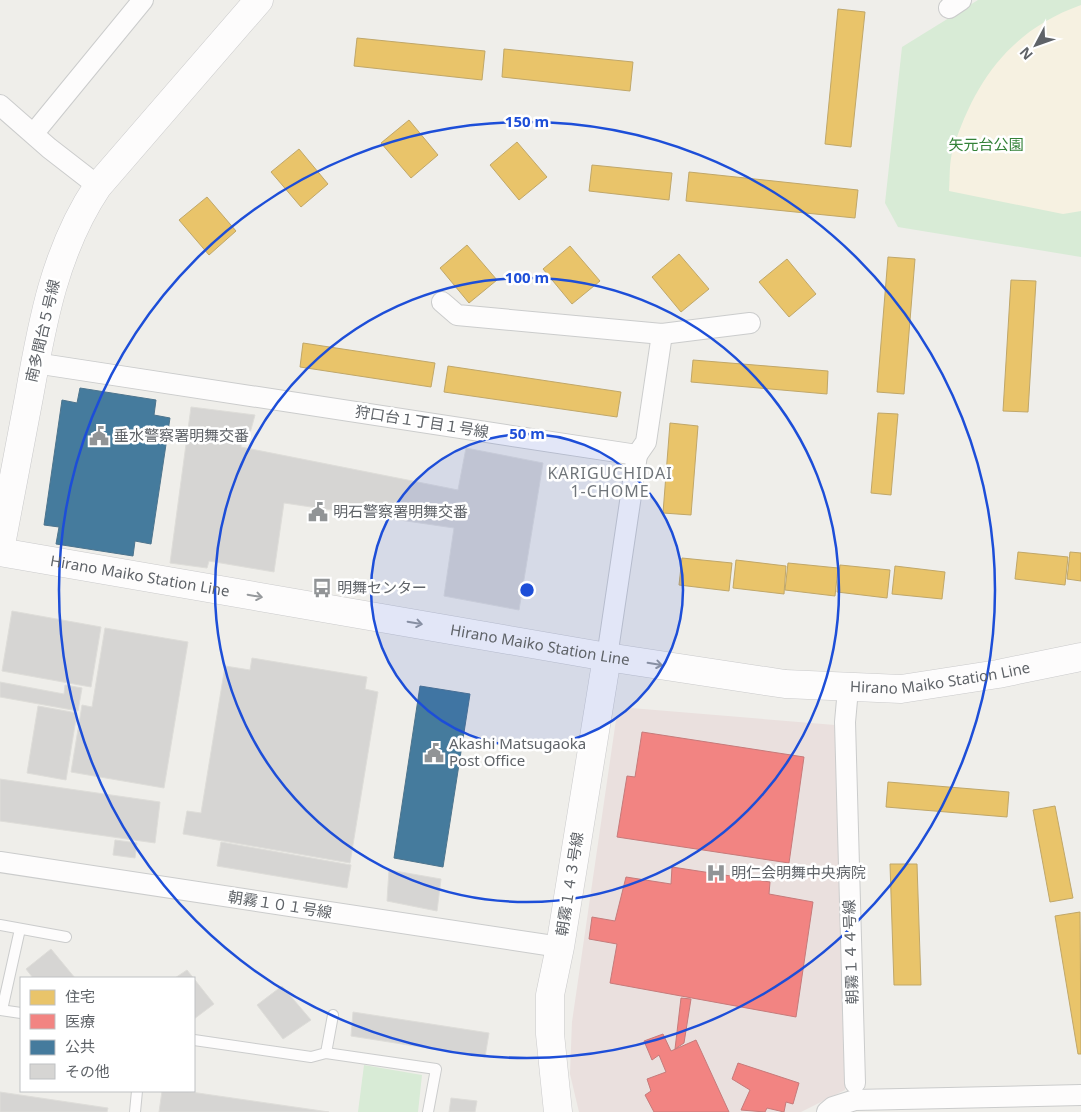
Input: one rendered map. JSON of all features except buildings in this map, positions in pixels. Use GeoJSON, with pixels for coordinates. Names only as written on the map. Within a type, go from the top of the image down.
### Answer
{"type":"FeatureCollection","features":[{"type":"Feature","properties":{"kind":"main road","name":"南多聞台５号線"},"geometry":{"type":"LineString","coordinates":[[0,551],[45,310],[62,255],[80,212],[98,186],[259,0]]}},
{"type":"Feature","properties":{"kind":"main road","name":"Hirano Maiko Station Line"},"geometry":{"type":"LineString","coordinates":[[0,551],[605,665],[664,684],[847,700],[923,699],[1081,672]]}},
{"type":"Feature","properties":{"kind":"main road","name":"Hirano Maiko Station Line"},"geometry":{"type":"LineString","coordinates":[[0,571],[605,665],[785,684],[901,689],[998,674],[1081,657]]}},
{"type":"Feature","properties":{"kind":"main road","name":"朝霧１４３号線"},"geometry":{"type":"LineString","coordinates":[[558,1112],[550,1034],[550,995],[560,948],[605,665]]}},
{"type":"Feature","properties":{"kind":"street"},"geometry":{"type":"LineString","coordinates":[[34,133],[143,0]]}},
{"type":"Feature","properties":{"kind":"street"},"geometry":{"type":"LineString","coordinates":[[0,105],[49,148],[98,186]]}},
{"type":"Feature","properties":{"kind":"street"},"geometry":{"type":"LineString","coordinates":[[442,302],[457,315],[662,334],[750,323]]}},
{"type":"Feature","properties":{"kind":"street"},"geometry":{"type":"LineString","coordinates":[[605,665],[637,455],[646,442],[662,334]]}},
{"type":"Feature","properties":{"kind":"street","name":"狩口台１丁目１号線"},"geometry":{"type":"LineString","coordinates":[[35,363],[637,455]]}},
{"type":"Feature","properties":{"kind":"street","name":"朝霧１４４号線"},"geometry":{"type":"LineString","coordinates":[[847,700],[845,722],[855,1083]]}},
{"type":"Feature","properties":{"kind":"street","name":"朝霧１０１号線"},"geometry":{"type":"LineString","coordinates":[[0,862],[560,948]]}},
{"type":"Feature","properties":{"kind":"street"},"geometry":{"type":"LineString","coordinates":[[827,1112],[833,1107],[855,1100],[1081,1095]]}},
{"type":"Feature","properties":{"kind":"lane"},"geometry":{"type":"LineString","coordinates":[[0,925],[66,937]]}},
{"type":"Feature","properties":{"kind":"lane"},"geometry":{"type":"LineString","coordinates":[[20,929],[1,1010],[20,1013]]}},
{"type":"Feature","properties":{"kind":"lane"},"geometry":{"type":"LineString","coordinates":[[326,1053],[333,1015]]}},
{"type":"Feature","properties":{"kind":"lane"},"geometry":{"type":"LineString","coordinates":[[195,1040],[311,1057],[326,1053],[436,1069],[428,1112]]}},
{"type":"Feature","properties":{"kind":"lane"},"geometry":{"type":"LineString","coordinates":[[134,1112],[137,1092]]}},
{"type":"Feature","properties":{"kind":"shaded area","name":"明仁会明舞中央病院"},"geometry":{"type":"Polygon","coordinates":[[[631,708],[835,725],[845,1090],[801,1112],[579,1112],[570,1074],[572,1022],[616,720],[631,708]]]}},
{"type":"Feature","properties":{"kind":"green space","name":"矢元台公園"},"geometry":{"type":"Polygon","coordinates":[[[978,0],[1081,0],[1081,257],[898,227],[885,203],[902,47],[978,0]]]}},
{"type":"Feature","properties":{"kind":"green space"},"geometry":{"type":"Polygon","coordinates":[[[364,1065],[422,1075],[418,1112],[358,1112],[364,1065]]]}},
{"type":"Feature","properties":{"kind":"sand"},"geometry":{"type":"Polygon","coordinates":[[[1081,5],[1081,211],[1063,214],[949,191],[952,154],[962,124],[972,101],[999,60],[1035,28],[1081,5]]]}},
{"type":"Feature","properties":{"kind":"place","name":"垂水警察署明舞交番"},"geometry":{"type":"Point","coordinates":[99,436]}},
{"type":"Feature","properties":{"kind":"place","name":"明石警察署明舞交番"},"geometry":{"type":"Point","coordinates":[318,512]}},
{"type":"Feature","properties":{"kind":"place","name":"明舞センター"},"geometry":{"type":"Point","coordinates":[322,588]}},
{"type":"Feature","properties":{"kind":"place","name":"Akashi Matsugaoka Post Office"},"geometry":{"type":"Point","coordinates":[434,753]}},
{"type":"Feature","properties":{"kind":"place","name":"明仁会明舞中央病院"},"geometry":{"type":"Point","coordinates":[716,873]}},
{"type":"Feature","properties":{"kind":"district","name":"KARIGUCHIDAI 1-CHOME"},"geometry":{"type":"Point","coordinates":[610,482]}}]}
